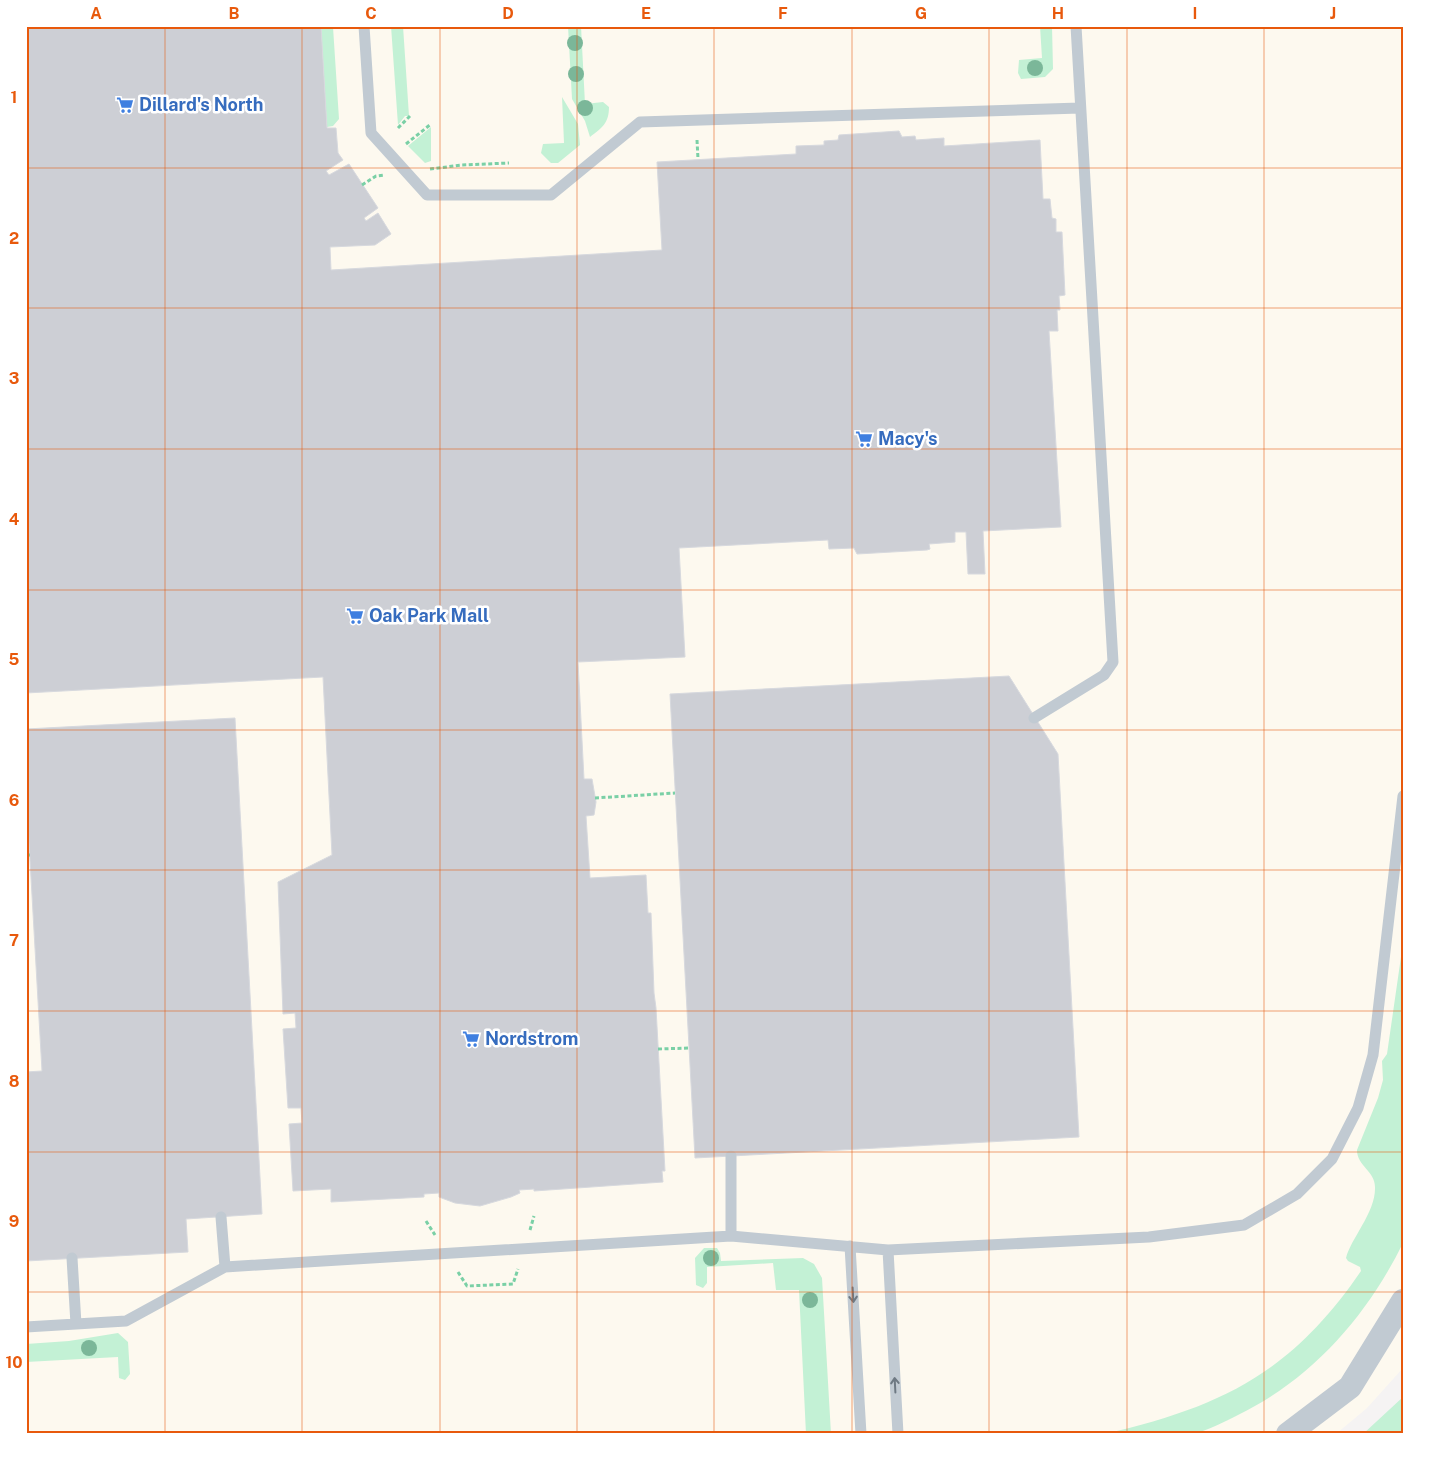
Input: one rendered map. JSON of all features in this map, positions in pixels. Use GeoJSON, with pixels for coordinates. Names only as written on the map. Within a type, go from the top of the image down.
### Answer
{"type":"FeatureCollection","features":[{"type":"Feature","properties":{"kind":"street"},"geometry":{"type":"LineString","coordinates":[[1288,1434],[1350,1387],[1402,1303]]}},
{"type":"Feature","properties":{"kind":"lane"},"geometry":{"type":"LineString","coordinates":[[364,26],[371,133],[427,195],[551,195],[640,122],[1080,108]]}},
{"type":"Feature","properties":{"kind":"lane"},"geometry":{"type":"LineString","coordinates":[[1034,718],[1104,674],[1113,662],[1076,26]]}},
{"type":"Feature","properties":{"kind":"lane"},"geometry":{"type":"LineString","coordinates":[[26,1327],[126,1321],[225,1266],[731,1236],[888,1250],[1149,1237],[1244,1225],[1297,1194],[1332,1159],[1358,1108],[1373,1055],[1403,796]]}},
{"type":"Feature","properties":{"kind":"lane"},"geometry":{"type":"LineString","coordinates":[[731,1156],[731,1236]]}},
{"type":"Feature","properties":{"kind":"lane"},"geometry":{"type":"LineString","coordinates":[[221,1217],[225,1266]]}},
{"type":"Feature","properties":{"kind":"lane"},"geometry":{"type":"LineString","coordinates":[[850,1246],[861,1434]]}},
{"type":"Feature","properties":{"kind":"lane"},"geometry":{"type":"LineString","coordinates":[[888,1250],[898,1434]]}},
{"type":"Feature","properties":{"kind":"lane"},"geometry":{"type":"LineString","coordinates":[[72,1258],[76,1324]]}},
{"type":"Feature","properties":{"kind":"path"},"geometry":{"type":"LineString","coordinates":[[398,128],[410,116]]}},
{"type":"Feature","properties":{"kind":"path"},"geometry":{"type":"LineString","coordinates":[[406,145],[431,124]]}},
{"type":"Feature","properties":{"kind":"path"},"geometry":{"type":"LineString","coordinates":[[697,139],[698,159]]}},
{"type":"Feature","properties":{"kind":"path"},"geometry":{"type":"LineString","coordinates":[[362,184],[376,176],[462,165],[509,163]]}},
{"type":"Feature","properties":{"kind":"path"},"geometry":{"type":"LineString","coordinates":[[596,798],[675,793]]}},
{"type":"Feature","properties":{"kind":"path"},"geometry":{"type":"LineString","coordinates":[[658,1049],[690,1048]]}},
{"type":"Feature","properties":{"kind":"shaded area"},"geometry":{"type":"Polygon","coordinates":[[[26,26],[1403,26],[1403,1368],[1367,1408],[1336,1434],[26,1434],[26,26]]]}},
{"type":"Feature","properties":{"kind":"green space"},"geometry":{"type":"Polygon","coordinates":[[[321,26],[333,27],[339,119],[333,126],[327,127],[321,26]]]}},
{"type":"Feature","properties":{"kind":"green space"},"geometry":{"type":"Polygon","coordinates":[[[391,26],[403,26],[409,116],[405,116],[398,125],[391,26]]]}},
{"type":"Feature","properties":{"kind":"green space"},"geometry":{"type":"Polygon","coordinates":[[[568,26],[581,26],[585,104],[603,102],[609,107],[608,117],[604,125],[590,137],[585,121],[572,99],[568,26]]]}},
{"type":"Feature","properties":{"kind":"green space"},"geometry":{"type":"Polygon","coordinates":[[[1040,26],[1052,26],[1053,69],[1045,77],[1021,79],[1018,73],[1019,60],[1042,58],[1040,26]]]}},
{"type":"Feature","properties":{"kind":"green space"},"geometry":{"type":"Polygon","coordinates":[[[562,97],[578,124],[580,145],[558,163],[551,163],[541,153],[543,144],[564,143],[562,97]]]}},
{"type":"Feature","properties":{"kind":"green space"},"geometry":{"type":"Polygon","coordinates":[[[431,127],[431,161],[425,163],[408,146],[431,127]]]}},
{"type":"Feature","properties":{"kind":"green space"},"geometry":{"type":"Polygon","coordinates":[[[1403,943],[1403,1243],[1389,1270],[1372,1296],[1335,1343],[1290,1383],[1265,1400],[1204,1431],[1192,1434],[1161,1436],[1104,1434],[1184,1411],[1219,1397],[1251,1380],[1280,1360],[1308,1335],[1335,1306],[1361,1271],[1360,1267],[1346,1258],[1372,1206],[1375,1187],[1372,1177],[1358,1156],[1357,1150],[1378,1098],[1383,1080],[1382,1061],[1387,1054],[1403,943]]]}},
{"type":"Feature","properties":{"kind":"green space"},"geometry":{"type":"Polygon","coordinates":[[[704,1248],[717,1248],[721,1261],[803,1258],[814,1264],[822,1278],[831,1434],[806,1434],[799,1290],[776,1290],[773,1263],[707,1267],[707,1283],[703,1288],[696,1285],[695,1258],[704,1248]]]}},
{"type":"Feature","properties":{"kind":"green space"},"geometry":{"type":"Polygon","coordinates":[[[118,1333],[128,1342],[130,1374],[125,1380],[119,1378],[118,1357],[26,1362],[26,1344],[69,1341],[118,1333]]]}},
{"type":"Feature","properties":{"kind":"green space"},"geometry":{"type":"Polygon","coordinates":[[[1403,1397],[1403,1434],[1363,1434],[1403,1397]]]}},
{"type":"Feature","properties":{"kind":"building","name":"Oak Park Mall"},"geometry":{"type":"Polygon","coordinates":[[[26,26],[249,26],[249,28],[321,26],[327,128],[336,128],[338,153],[343,160],[326,171],[329,175],[349,164],[378,208],[364,218],[366,221],[378,213],[391,234],[375,245],[330,247],[331,270],[662,250],[657,162],[796,154],[796,146],[824,145],[824,141],[838,140],[839,135],[899,131],[902,137],[915,136],[916,140],[944,138],[944,146],[1040,140],[1043,199],[1050,199],[1052,218],[1056,219],[1056,232],[1062,232],[1065,295],[1059,296],[1060,310],[1057,310],[1058,331],[1049,331],[1061,527],[983,531],[985,574],[968,574],[966,532],[955,532],[955,542],[929,544],[930,549],[927,550],[857,554],[854,548],[829,549],[828,540],[679,548],[685,657],[578,662],[584,779],[592,779],[596,802],[594,815],[586,816],[590,878],[646,875],[648,913],[651,913],[665,1171],[662,1171],[663,1182],[534,1191],[534,1189],[519,1190],[520,1193],[511,1197],[480,1206],[455,1203],[439,1197],[439,1193],[424,1194],[424,1197],[331,1202],[331,1189],[293,1191],[289,1124],[302,1123],[301,1108],[288,1108],[283,1029],[296,1028],[295,1013],[283,1014],[278,882],[332,855],[323,677],[26,693],[26,26]]]}},
{"type":"Feature","properties":{"kind":"building"},"geometry":{"type":"Polygon","coordinates":[[[1009,676],[1058,754],[1079,1137],[695,1158],[670,694],[1009,676]]]}},
{"type":"Feature","properties":{"kind":"building"},"geometry":{"type":"Polygon","coordinates":[[[235,718],[262,1214],[186,1219],[188,1252],[26,1261],[26,1072],[42,1071],[26,790],[26,729],[235,718]]]}},
{"type":"Feature","properties":{"kind":"place","name":"Dillard's North"},"geometry":{"type":"Point","coordinates":[125,105]}},
{"type":"Feature","properties":{"kind":"place","name":"Macy's"},"geometry":{"type":"Point","coordinates":[864,439]}},
{"type":"Feature","properties":{"kind":"place","name":"Oak Park Mall"},"geometry":{"type":"Point","coordinates":[355,616]}},
{"type":"Feature","properties":{"kind":"place","name":"Nordstrom"},"geometry":{"type":"Point","coordinates":[471,1039]}}]}
